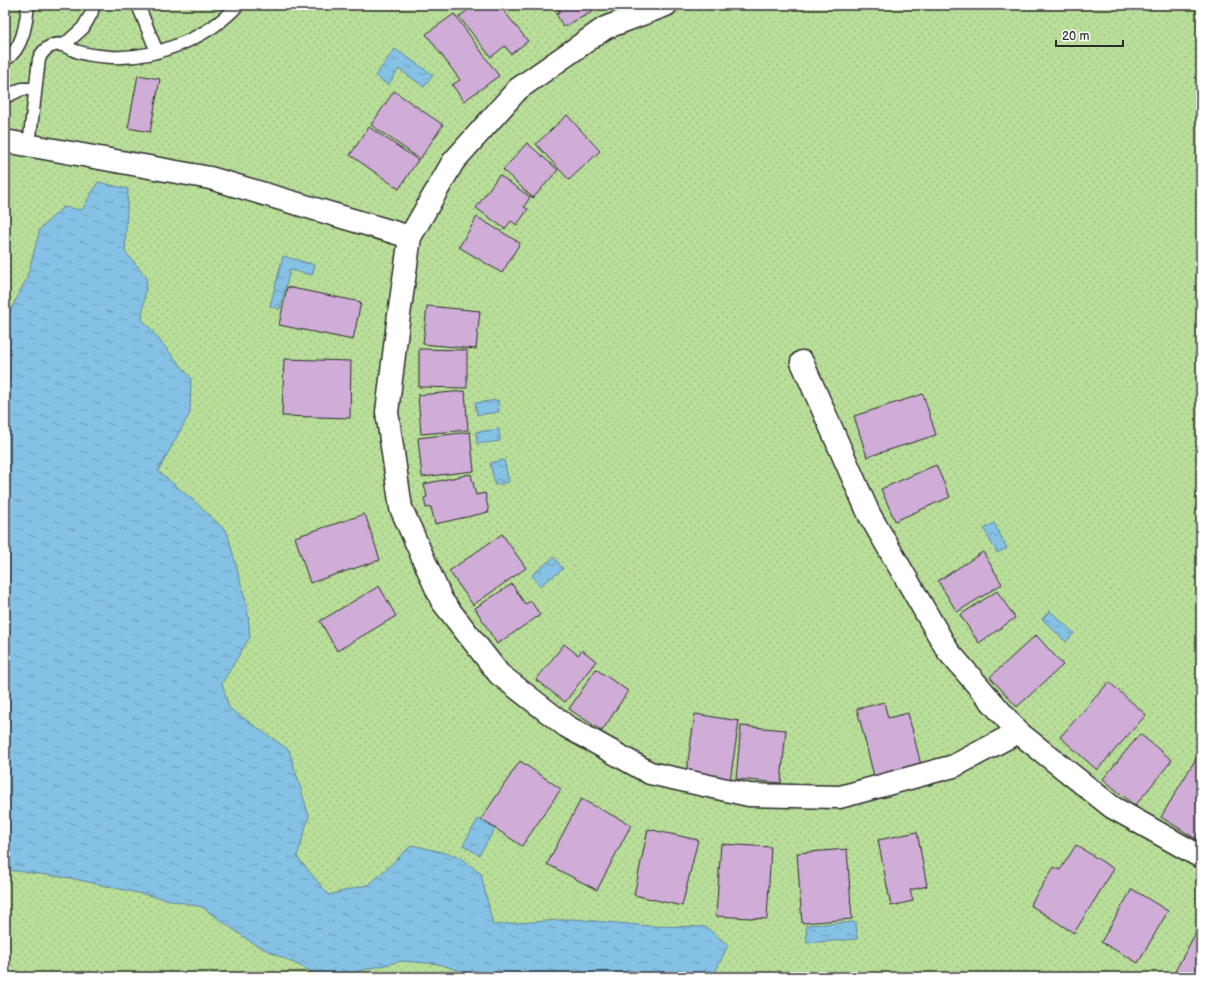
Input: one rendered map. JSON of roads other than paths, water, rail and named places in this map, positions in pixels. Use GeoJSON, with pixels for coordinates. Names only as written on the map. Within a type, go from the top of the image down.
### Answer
{"type":"FeatureCollection","features":[{"type":"Feature","properties":{"kind":"street"},"geometry":{"type":"LineString","coordinates":[[666,5],[605,28],[518,89],[453,162],[410,236],[387,412],[401,508],[442,601],[499,674],[566,726],[650,773],[749,795],[840,797],[954,766],[1018,732]]}},
{"type":"Feature","properties":{"kind":"street"},"geometry":{"type":"LineString","coordinates":[[5,141],[210,178],[410,236]]}},
{"type":"Feature","properties":{"kind":"street"},"geometry":{"type":"LineString","coordinates":[[802,362],[869,514],[948,651],[1018,732],[1112,807],[1201,858]]}},
{"type":"Feature","properties":{"kind":"lane"},"geometry":{"type":"LineString","coordinates":[[5,60],[16,50],[20,42],[28,5]]}},
{"type":"Feature","properties":{"kind":"lane"},"geometry":{"type":"LineString","coordinates":[[64,45],[83,28],[94,5]]}},
{"type":"Feature","properties":{"kind":"lane"},"geometry":{"type":"LineString","coordinates":[[138,5],[157,52]]}},
{"type":"Feature","properties":{"kind":"lane"},"geometry":{"type":"LineString","coordinates":[[29,146],[39,59],[41,54],[49,46],[64,45],[78,52],[102,56],[128,57],[157,52],[194,37],[215,25],[238,5]]}},
{"type":"Feature","properties":{"kind":"lane"},"geometry":{"type":"LineString","coordinates":[[5,97],[22,89],[35,89]]}},
{"type":"Feature","properties":{"kind":"water"},"geometry":{"type":"Polygon","coordinates":[[[395,49],[433,75],[424,87],[399,69],[388,85],[375,76],[395,49]]]}},
{"type":"Feature","properties":{"kind":"water"},"geometry":{"type":"Polygon","coordinates":[[[98,182],[128,189],[125,251],[147,278],[142,319],[191,378],[190,413],[158,471],[193,500],[227,532],[247,606],[250,637],[222,683],[229,708],[289,750],[309,816],[297,857],[329,895],[370,884],[412,845],[458,856],[481,874],[493,925],[572,919],[650,926],[706,927],[728,945],[713,977],[479,977],[439,964],[402,961],[333,977],[323,977],[254,944],[202,907],[70,878],[8,870],[5,868],[5,321],[27,278],[40,229],[63,207],[82,210],[98,182]]]}},
{"type":"Feature","properties":{"kind":"water"},"geometry":{"type":"Polygon","coordinates":[[[283,256],[315,265],[312,275],[290,270],[280,309],[270,306],[283,256]]]}},
{"type":"Feature","properties":{"kind":"water"},"geometry":{"type":"Polygon","coordinates":[[[498,400],[499,412],[477,415],[475,403],[498,400]]]}},
{"type":"Feature","properties":{"kind":"water"},"geometry":{"type":"Polygon","coordinates":[[[499,429],[500,441],[477,444],[476,432],[499,429]]]}},
{"type":"Feature","properties":{"kind":"water"},"geometry":{"type":"Polygon","coordinates":[[[504,460],[509,482],[495,485],[490,463],[504,460]]]}},
{"type":"Feature","properties":{"kind":"water"},"geometry":{"type":"Polygon","coordinates":[[[994,523],[1007,548],[997,553],[984,529],[994,523]]]}},
{"type":"Feature","properties":{"kind":"water"},"geometry":{"type":"Polygon","coordinates":[[[554,557],[563,569],[540,586],[532,575],[554,557]]]}},
{"type":"Feature","properties":{"kind":"water"},"geometry":{"type":"Polygon","coordinates":[[[1050,611],[1074,633],[1066,642],[1042,619],[1050,611]]]}},
{"type":"Feature","properties":{"kind":"water"},"geometry":{"type":"Polygon","coordinates":[[[478,819],[495,829],[479,855],[463,845],[478,819]]]}},
{"type":"Feature","properties":{"kind":"water"},"geometry":{"type":"Polygon","coordinates":[[[856,922],[857,939],[807,943],[806,925],[856,922]]]}}]}
